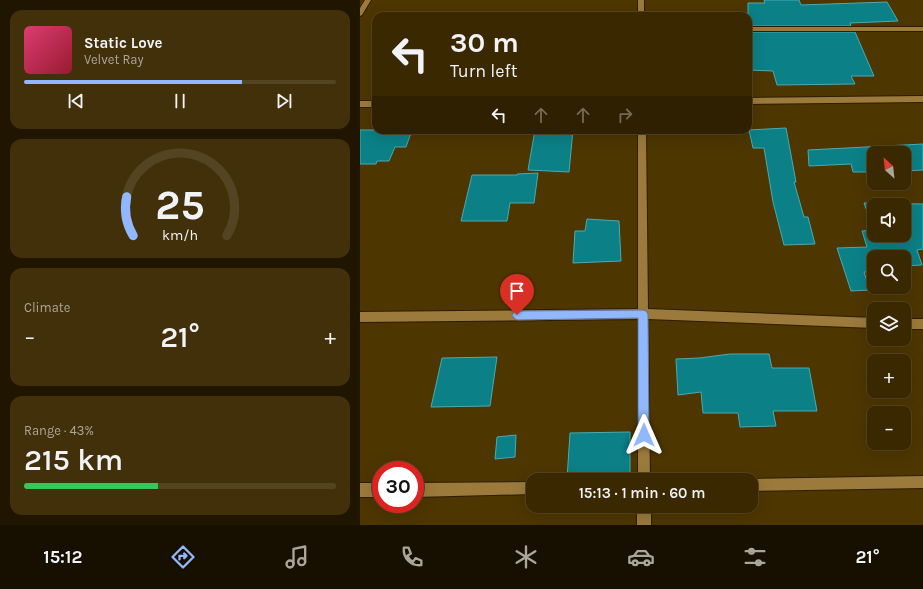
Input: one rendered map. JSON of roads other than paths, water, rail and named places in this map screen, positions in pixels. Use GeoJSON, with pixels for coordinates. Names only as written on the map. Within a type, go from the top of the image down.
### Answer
{"type":"FeatureCollection","features":[{"type":"Feature","properties":{"kind":"street"},"geometry":{"type":"LineString","coordinates":[[360,14],[368,0]]}},
{"type":"Feature","properties":{"kind":"street"},"geometry":{"type":"LineString","coordinates":[[641,0],[641,12]]}},
{"type":"Feature","properties":{"kind":"street"},"geometry":{"type":"LineString","coordinates":[[752,29],[923,29]]}},
{"type":"Feature","properties":{"kind":"street"},"geometry":{"type":"LineString","coordinates":[[752,101],[923,99]]}},
{"type":"Feature","properties":{"kind":"street"},"geometry":{"type":"LineString","coordinates":[[360,104],[372,104]]}},
{"type":"Feature","properties":{"kind":"street"},"geometry":{"type":"LineString","coordinates":[[642,134],[644,473]]}},
{"type":"Feature","properties":{"kind":"street"},"geometry":{"type":"LineString","coordinates":[[360,317],[643,314],[867,323]]}},
{"type":"Feature","properties":{"kind":"street"},"geometry":{"type":"LineString","coordinates":[[911,324],[923,324]]}},
{"type":"Feature","properties":{"kind":"street"},"geometry":{"type":"LineString","coordinates":[[758,485],[923,482]]}},
{"type":"Feature","properties":{"kind":"street"},"geometry":{"type":"LineString","coordinates":[[424,490],[526,488]]}},
{"type":"Feature","properties":{"kind":"street"},"geometry":{"type":"LineString","coordinates":[[360,490],[372,490]]}},
{"type":"Feature","properties":{"kind":"street"},"geometry":{"type":"LineString","coordinates":[[644,513],[644,525]]}}]}
